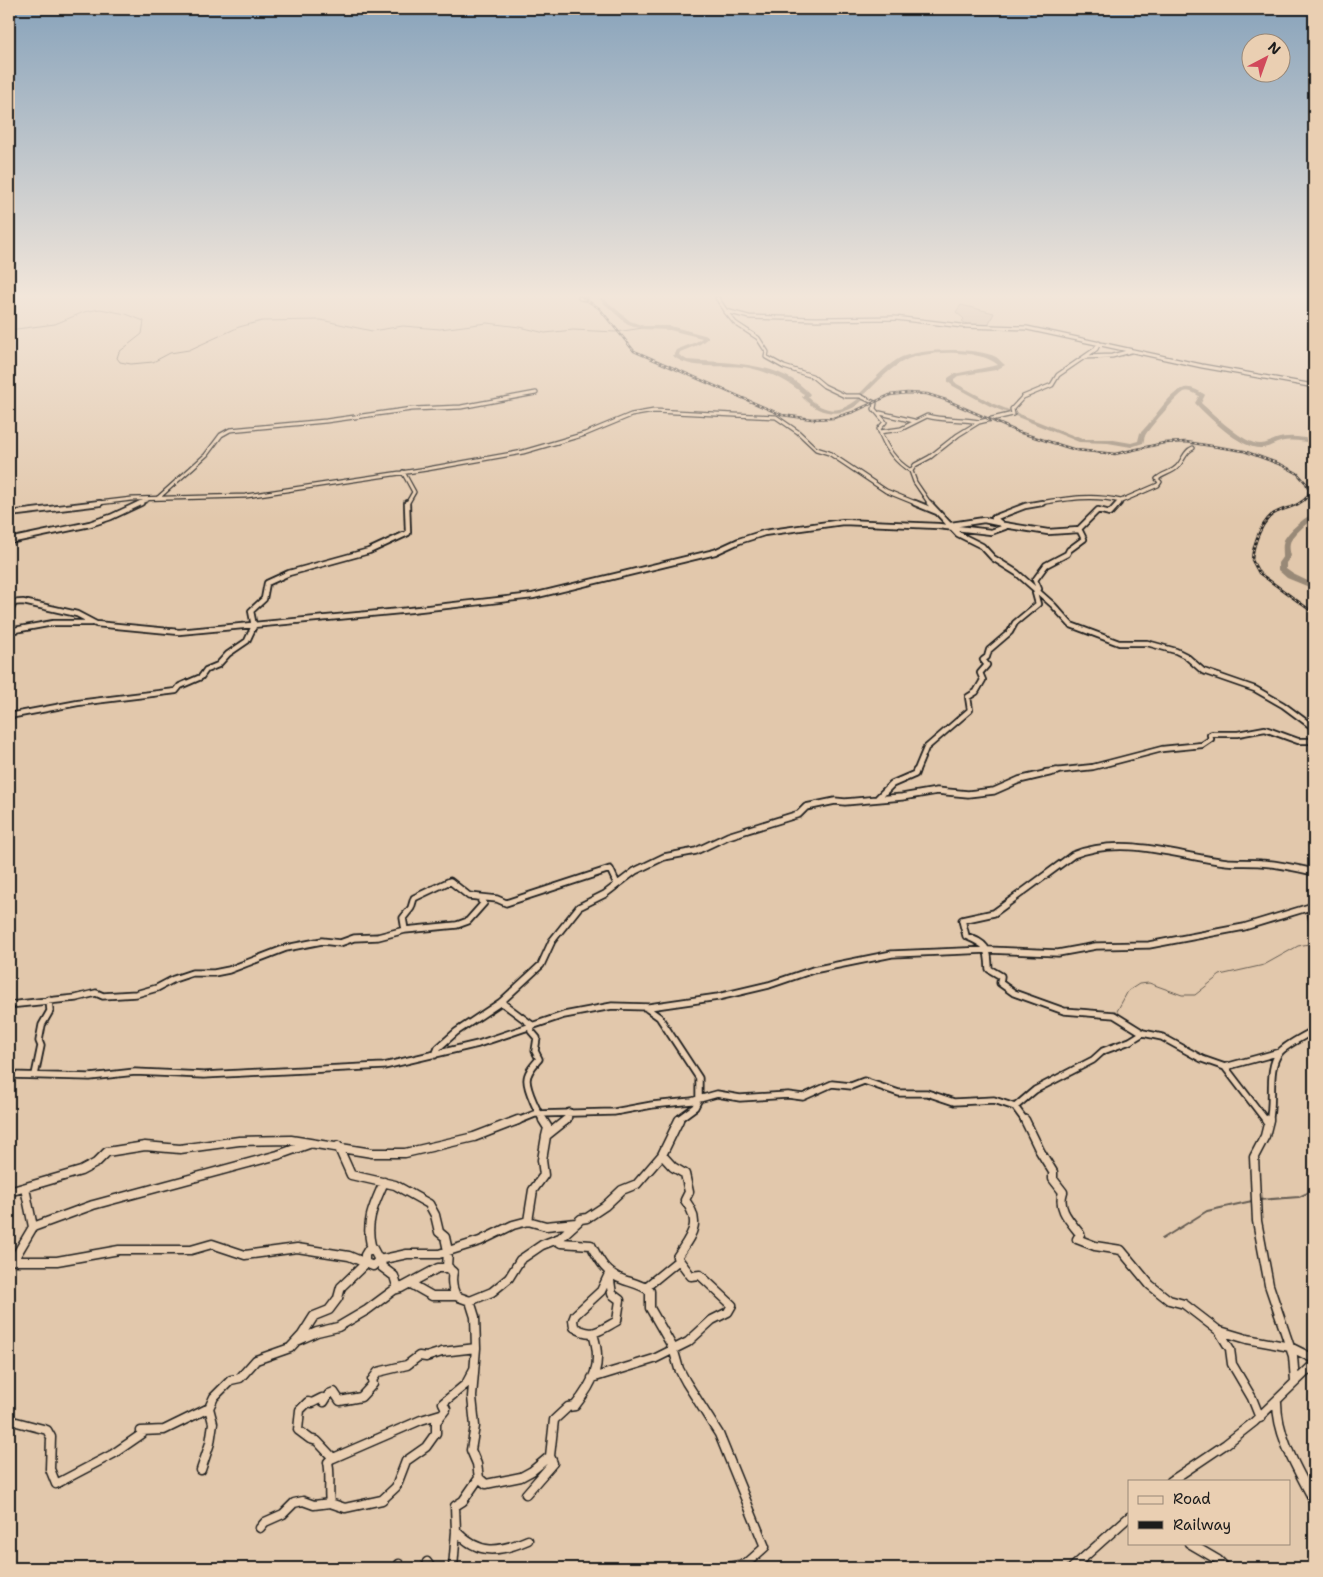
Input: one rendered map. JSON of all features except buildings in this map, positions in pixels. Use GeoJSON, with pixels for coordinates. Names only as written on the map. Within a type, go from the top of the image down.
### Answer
{"type":"FeatureCollection","features":[{"type":"Feature","properties":{"kind":"street"},"geometry":{"type":"LineString","coordinates":[[798,372],[812,376],[824,386],[845,396],[860,396],[874,402],[874,408],[885,423],[880,427],[880,432],[890,455],[911,471],[915,482],[937,512],[958,534],[982,546],[993,558],[1022,577],[1053,606],[1066,622],[1075,628],[1119,643],[1147,643],[1176,651],[1186,656],[1203,671],[1256,689],[1289,709],[1314,728]]}},
{"type":"Feature","properties":{"kind":"street"},"geometry":{"type":"LineString","coordinates":[[911,471],[915,465],[930,457],[958,435],[979,422],[1013,414],[1012,409],[1022,398],[1052,385],[1057,376],[1063,372]]}},
{"type":"Feature","properties":{"kind":"street"},"geometry":{"type":"LineString","coordinates":[[1239,372],[1314,386]]}},
{"type":"Feature","properties":{"kind":"street"},"geometry":{"type":"LineString","coordinates":[[158,498],[207,455],[215,440],[230,430],[326,421],[412,409],[460,407],[536,393]]}},
{"type":"Feature","properties":{"kind":"street"},"geometry":{"type":"LineString","coordinates":[[9,514],[105,502],[158,498],[246,496],[403,472],[523,452],[585,434],[631,415],[650,411],[774,416],[798,432],[817,450],[829,453],[886,491],[937,512]]}},
{"type":"Feature","properties":{"kind":"street"},"geometry":{"type":"LineString","coordinates":[[879,413],[914,421]]}},
{"type":"Feature","properties":{"kind":"street"},"geometry":{"type":"LineString","coordinates":[[880,432],[901,429],[914,421],[928,416],[940,420],[964,419],[979,422]]}},
{"type":"Feature","properties":{"kind":"street"},"geometry":{"type":"LineString","coordinates":[[1079,530],[1084,521],[1091,518],[1097,510],[1110,513],[1121,502],[1158,485],[1160,482],[1157,479],[1160,475],[1175,469],[1187,450],[1193,448]]}},
{"type":"Feature","properties":{"kind":"street"},"geometry":{"type":"LineString","coordinates":[[9,716],[78,703],[129,698],[137,695],[176,690],[180,686],[201,677],[206,670],[218,665],[228,654],[247,641],[254,626],[251,611],[264,599],[267,583],[283,575],[334,561],[387,543],[408,533],[407,503],[414,492],[403,472]]}},
{"type":"Feature","properties":{"kind":"street"},"geometry":{"type":"LineString","coordinates":[[1003,524],[994,518],[1025,506],[1068,497],[1103,497],[1121,502]]}},
{"type":"Feature","properties":{"kind":"street"},"geometry":{"type":"LineString","coordinates":[[9,541],[90,524],[110,518],[150,499]]}},
{"type":"Feature","properties":{"kind":"street"},"geometry":{"type":"LineString","coordinates":[[952,527],[984,520],[1048,532],[1079,530]]}},
{"type":"Feature","properties":{"kind":"street"},"geometry":{"type":"LineString","coordinates":[[9,630],[53,624],[93,622],[136,629],[179,632],[254,626],[537,595],[715,552],[764,533],[812,525],[849,522],[938,526],[991,532],[1004,528],[1003,524]]}},
{"type":"Feature","properties":{"kind":"street"},"geometry":{"type":"LineString","coordinates":[[878,798],[892,784],[915,774],[926,748],[970,710],[968,697],[981,685],[983,680],[980,673],[987,664],[983,660],[988,656],[989,650],[1010,632],[1015,623],[1038,604],[1035,594],[1039,588],[1035,581],[1045,567],[1067,554],[1069,550],[1084,539],[1079,530]]}},
{"type":"Feature","properties":{"kind":"street"},"geometry":{"type":"LineString","coordinates":[[9,614],[14,604],[11,603],[23,602],[82,616],[93,622]]}},
{"type":"Feature","properties":{"kind":"street"},"geometry":{"type":"LineString","coordinates":[[70,623],[82,616]]}},
{"type":"Feature","properties":{"kind":"street"},"geometry":{"type":"LineString","coordinates":[[435,1055],[438,1048],[456,1032],[501,1002],[541,966],[552,941],[579,907],[605,894],[635,871],[664,857],[696,851],[728,836],[799,814],[806,807],[834,801],[845,802],[902,797],[937,791],[968,794],[996,791],[1019,780],[1032,778],[1046,772],[1093,767],[1162,749],[1202,745],[1209,741],[1211,735],[1238,734],[1266,729],[1298,741],[1314,741]]}},
{"type":"Feature","properties":{"kind":"street"},"geometry":{"type":"LineString","coordinates":[[1268,1123],[1225,1067],[1202,1059],[1162,1037],[1143,1033],[1114,1015],[1064,1011],[1014,993],[1000,983],[1001,976],[989,968],[988,950],[980,942],[967,937],[962,920],[994,913],[1070,858],[1086,850],[1116,845],[1228,862],[1264,862],[1314,872]]}},
{"type":"Feature","properties":{"kind":"street"},"geometry":{"type":"LineString","coordinates":[[406,930],[403,918],[411,908],[414,898],[450,881],[470,896],[497,899],[506,903],[610,869],[617,884]]}},
{"type":"Feature","properties":{"kind":"street"},"geometry":{"type":"LineString","coordinates":[[9,1006],[76,998],[96,992],[103,996],[136,994],[157,988],[174,979],[192,973],[214,973],[229,970],[286,948],[322,941],[340,943],[354,938],[378,937],[406,930],[432,926],[437,928],[468,922],[482,908],[484,903],[481,901],[481,898]]}},
{"type":"Feature","properties":{"kind":"street"},"geometry":{"type":"LineString","coordinates":[[9,1075],[90,1078],[135,1072],[204,1075],[360,1068],[398,1063],[478,1044],[552,1017],[582,1011],[623,1006],[654,1006],[726,995],[769,985],[813,970],[892,954],[988,950],[1058,953],[1096,946],[1149,945],[1244,927],[1312,905],[1314,927]]}},
{"type":"Feature","properties":{"kind":"street"},"geometry":{"type":"LineString","coordinates":[[35,1075],[41,1046],[39,1041],[42,1025],[50,1011],[49,1000]]}},
{"type":"Feature","properties":{"kind":"street"},"geometry":{"type":"LineString","coordinates":[[501,1002],[508,1011],[532,1025]]}},
{"type":"Feature","properties":{"kind":"street"},"geometry":{"type":"LineString","coordinates":[[411,1284],[424,1294],[434,1298],[456,1296],[470,1301],[492,1292],[509,1278],[520,1260],[542,1245],[556,1240],[577,1223],[605,1206],[622,1190],[637,1184],[662,1155],[680,1118],[695,1107],[699,1099],[698,1078],[659,1017],[642,1006]]}},
{"type":"Feature","properties":{"kind":"street"},"geometry":{"type":"LineString","coordinates":[[528,1221],[527,1214],[534,1198],[533,1190],[544,1175],[542,1160],[548,1128],[538,1113],[527,1080],[530,1070],[539,1060],[535,1051],[537,1038],[531,1031],[532,1025]]}},
{"type":"Feature","properties":{"kind":"street"},"geometry":{"type":"LineString","coordinates":[[1225,1067],[1280,1052],[1314,1030]]}},
{"type":"Feature","properties":{"kind":"street"},"geometry":{"type":"LineString","coordinates":[[1015,1107],[1035,1090],[1093,1060],[1103,1051],[1130,1041],[1143,1033]]}},
{"type":"Feature","properties":{"kind":"street"},"geometry":{"type":"LineString","coordinates":[[1280,1052],[1272,1073],[1272,1111],[1264,1136],[1254,1157],[1256,1221],[1269,1285],[1282,1329],[1290,1347],[1295,1381]]}},
{"type":"Feature","properties":{"kind":"street"},"geometry":{"type":"LineString","coordinates":[[9,1192],[81,1172],[96,1163],[108,1152],[144,1146],[186,1148],[258,1140],[291,1140],[338,1146],[372,1153],[405,1153],[474,1136],[538,1113],[614,1112],[699,1099],[717,1094],[740,1098],[788,1095],[803,1097],[832,1084],[851,1086],[864,1081],[886,1086],[899,1093],[927,1093],[954,1102],[994,1100],[1015,1107],[1028,1124],[1040,1151],[1053,1172],[1053,1179],[1063,1192],[1060,1199],[1061,1209],[1080,1234],[1077,1239],[1094,1246],[1121,1250],[1150,1285],[1169,1300],[1184,1304],[1219,1330],[1246,1339],[1290,1347],[1314,1359]]}},
{"type":"Feature","properties":{"kind":"street"},"geometry":{"type":"LineString","coordinates":[[546,1136],[568,1119],[569,1112]]}},
{"type":"Feature","properties":{"kind":"street"},"geometry":{"type":"LineString","coordinates":[[11,1261],[33,1227],[93,1205],[312,1144]]}},
{"type":"Feature","properties":{"kind":"street"},"geometry":{"type":"LineString","coordinates":[[338,1146],[352,1175],[358,1178],[395,1185],[430,1204],[439,1232],[445,1237],[448,1251],[447,1262],[453,1272],[451,1278],[456,1296]]}},
{"type":"Feature","properties":{"kind":"street"},"geometry":{"type":"LineString","coordinates":[[592,1378],[654,1359],[688,1342],[708,1326],[712,1320],[728,1312],[732,1305],[700,1275],[691,1276],[677,1256],[695,1228],[695,1217],[685,1200],[689,1192],[685,1174],[662,1155]]}},
{"type":"Feature","properties":{"kind":"street"},"geometry":{"type":"LineString","coordinates":[[384,1182],[370,1216],[368,1233],[371,1245],[385,1270],[394,1276],[397,1288]]}},
{"type":"Feature","properties":{"kind":"street"},"geometry":{"type":"LineString","coordinates":[[25,1188],[33,1227]]}},
{"type":"Feature","properties":{"kind":"street"},"geometry":{"type":"LineString","coordinates":[[11,1261],[57,1261],[118,1250],[191,1250],[212,1244],[245,1255],[297,1248],[349,1256],[373,1266],[380,1260],[389,1257],[407,1254],[439,1254],[480,1241],[513,1225],[528,1221],[536,1224],[558,1226],[577,1223]]}},
{"type":"Feature","properties":{"kind":"street"},"geometry":{"type":"LineString","coordinates":[[556,1240],[561,1243],[591,1245],[609,1274],[612,1294],[620,1300],[617,1321],[593,1334],[582,1332],[574,1327],[573,1320],[581,1308],[602,1291],[609,1274]]}},
{"type":"Feature","properties":{"kind":"street"},"geometry":{"type":"LineString","coordinates":[[200,1470],[210,1443],[212,1423],[210,1408],[214,1398],[231,1380],[240,1378],[256,1360],[290,1348],[314,1316],[329,1310],[338,1298],[341,1288],[365,1264],[365,1255],[371,1245]]}},
{"type":"Feature","properties":{"kind":"street"},"geometry":{"type":"LineString","coordinates":[[646,1287],[679,1260]]}},
{"type":"Feature","properties":{"kind":"street"},"geometry":{"type":"LineString","coordinates":[[296,1342],[317,1332],[338,1326],[367,1310],[397,1288],[411,1284],[438,1268],[449,1268]]}},
{"type":"Feature","properties":{"kind":"street"},"geometry":{"type":"LineString","coordinates":[[609,1274],[617,1278],[642,1284],[650,1291],[650,1308],[673,1348],[677,1363],[686,1382],[719,1434],[765,1547],[746,1564],[721,1568]]}},
{"type":"Feature","properties":{"kind":"street"},"geometry":{"type":"LineString","coordinates":[[470,1301],[476,1323],[472,1397],[475,1426],[471,1450],[478,1464],[479,1478],[486,1484],[516,1480],[533,1470],[542,1460],[550,1456]]}},
{"type":"Feature","properties":{"kind":"street"},"geometry":{"type":"LineString","coordinates":[[1219,1330],[1230,1349],[1232,1364],[1252,1398],[1260,1418]]}},
{"type":"Feature","properties":{"kind":"street"},"geometry":{"type":"LineString","coordinates":[[526,1494],[530,1487],[551,1466],[550,1456],[554,1420],[568,1407],[575,1406],[584,1397],[595,1374],[598,1350],[593,1334]]}},
{"type":"Feature","properties":{"kind":"street"},"geometry":{"type":"LineString","coordinates":[[333,1458],[317,1442],[298,1430],[300,1410],[308,1402],[312,1403],[322,1398],[324,1402],[329,1394],[334,1392],[340,1401],[361,1397],[373,1384],[372,1380],[378,1372],[407,1365],[419,1356],[426,1357],[442,1352],[476,1348]]}},
{"type":"Feature","properties":{"kind":"street"},"geometry":{"type":"LineString","coordinates":[[1172,1480],[1260,1418],[1314,1364]]}},
{"type":"Feature","properties":{"kind":"street"},"geometry":{"type":"LineString","coordinates":[[260,1528],[265,1522],[283,1514],[294,1503],[303,1501],[314,1505],[330,1503],[345,1508],[382,1500],[390,1495],[396,1487],[406,1461],[426,1447],[436,1433],[436,1422],[446,1409],[443,1403],[466,1384],[474,1369]]}},
{"type":"Feature","properties":{"kind":"street"},"geometry":{"type":"LineString","coordinates":[[1277,1402],[1277,1418],[1284,1434],[1286,1447],[1314,1501]]}},
{"type":"Feature","properties":{"kind":"street"},"geometry":{"type":"LineString","coordinates":[[9,1420],[48,1430],[51,1437],[50,1469],[56,1484],[113,1454],[142,1434],[141,1432],[164,1430],[210,1408]]}},
{"type":"Feature","properties":{"kind":"street"},"geometry":{"type":"LineString","coordinates":[[330,1503],[328,1486],[331,1477],[328,1462],[333,1458],[421,1420],[442,1414]]}},
{"type":"Feature","properties":{"kind":"street"},"geometry":{"type":"LineString","coordinates":[[453,1568],[456,1531],[455,1506],[465,1500],[473,1483],[479,1478]]}},
{"type":"Feature","properties":{"kind":"street"},"geometry":{"type":"LineString","coordinates":[[1072,1568],[1128,1518]]}},
{"type":"Feature","properties":{"kind":"street"},"geometry":{"type":"LineString","coordinates":[[456,1531],[464,1540],[482,1549],[506,1549],[528,1540]]}},
{"type":"Feature","properties":{"kind":"street"},"geometry":{"type":"LineString","coordinates":[[1192,1544],[1218,1560],[1226,1568]]}},
{"type":"Feature","properties":{"kind":"waterway"},"geometry":{"type":"LineString","coordinates":[[766,372],[785,378],[804,391],[807,394],[805,397],[814,405],[820,409],[832,412],[844,410],[856,403],[861,399],[860,396],[887,372]]}},
{"type":"Feature","properties":{"kind":"waterway"},"geometry":{"type":"LineString","coordinates":[[975,372],[956,375],[951,378],[951,382],[992,405],[1081,441],[1108,441],[1131,445],[1141,442],[1142,434],[1173,398],[1177,394],[1189,390],[1202,395],[1198,403],[1226,428],[1250,444],[1263,446],[1288,439],[1314,442]]}},
{"type":"Feature","properties":{"kind":"waterway"},"geometry":{"type":"LineString","coordinates":[[1314,516],[1305,521],[1288,540],[1286,546],[1287,556],[1282,563],[1282,570],[1290,576],[1314,587]]}},
{"type":"Feature","properties":{"kind":"waterway"},"geometry":{"type":"LineString","coordinates":[[1116,1013],[1128,991],[1139,984],[1149,983],[1182,995],[1195,995],[1220,975],[1264,965],[1298,946],[1314,943]]}},
{"type":"Feature","properties":{"kind":"waterway"},"geometry":{"type":"LineString","coordinates":[[1259,1200],[1299,1197],[1314,1190]]}},
{"type":"Feature","properties":{"kind":"waterway"},"geometry":{"type":"LineString","coordinates":[[1162,1239],[1207,1211],[1252,1201]]}},
{"type":"Feature","properties":{"kind":"railway"},"geometry":{"type":"LineString","coordinates":[[682,372],[782,415],[812,419],[833,418],[853,412],[890,395],[907,393],[927,394],[946,400],[1018,432],[1076,450],[1115,454],[1164,443],[1186,442],[1244,451],[1282,465],[1297,473],[1306,483],[1309,490],[1308,496],[1294,506],[1277,512],[1267,520],[1256,540],[1252,560],[1259,573],[1314,613]]}}]}
